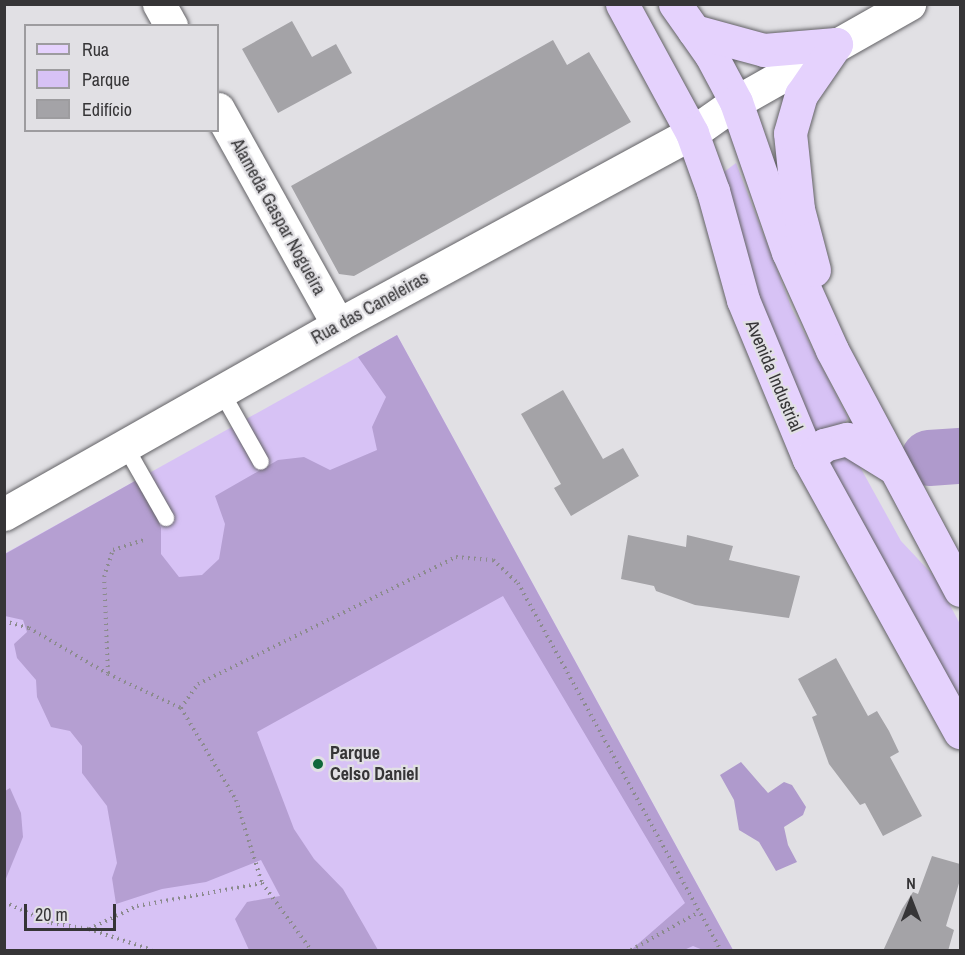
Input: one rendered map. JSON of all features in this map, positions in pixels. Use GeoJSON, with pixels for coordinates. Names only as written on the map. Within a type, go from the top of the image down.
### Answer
{"type":"FeatureCollection","features":[{"type":"Feature","properties":{"kind":"main road","name":"Avenida Industrial"},"geometry":{"type":"LineString","coordinates":[[622,4],[692,133],[713,191],[743,300],[809,459],[960,732]]}},
{"type":"Feature","properties":{"kind":"main road"},"geometry":{"type":"LineString","coordinates":[[675,4],[694,31],[736,102],[788,252],[832,350],[892,467],[960,590]]}},
{"type":"Feature","properties":{"kind":"main road"},"geometry":{"type":"LineString","coordinates":[[694,31],[764,50],[836,44]]}},
{"type":"Feature","properties":{"kind":"main road"},"geometry":{"type":"LineString","coordinates":[[832,350],[798,208],[790,133],[801,95],[836,44]]}},
{"type":"Feature","properties":{"kind":"main road"},"geometry":{"type":"LineString","coordinates":[[809,459],[824,445],[847,439],[892,467]]}},
{"type":"Feature","properties":{"kind":"street"},"geometry":{"type":"LineString","coordinates":[[159,4],[170,24]]}},
{"type":"Feature","properties":{"kind":"street","name":"Rua das Caneleiras"},"geometry":{"type":"LineString","coordinates":[[4,514],[338,325],[692,133],[736,102],[909,4]]}},
{"type":"Feature","properties":{"kind":"street","name":"Alameda Gaspar Nogueira"},"geometry":{"type":"LineString","coordinates":[[219,111],[338,325]]}},
{"type":"Feature","properties":{"kind":"lane"},"geometry":{"type":"LineString","coordinates":[[221,391],[261,462]]}},
{"type":"Feature","properties":{"kind":"lane"},"geometry":{"type":"LineString","coordinates":[[125,446],[166,518]]}},
{"type":"Feature","properties":{"kind":"path"},"geometry":{"type":"LineString","coordinates":[[108,674],[104,577],[113,550],[146,539]]}},
{"type":"Feature","properties":{"kind":"path"},"geometry":{"type":"LineString","coordinates":[[181,708],[198,684],[456,557],[493,560],[518,583],[721,951]]}},
{"type":"Feature","properties":{"kind":"path"},"geometry":{"type":"LineString","coordinates":[[4,621],[29,628],[108,674],[181,708],[236,800],[261,883],[311,951]]}},
{"type":"Feature","properties":{"kind":"path"},"geometry":{"type":"LineString","coordinates":[[89,929],[136,906],[261,883]]}},
{"type":"Feature","properties":{"kind":"path"},"geometry":{"type":"LineString","coordinates":[[4,902],[51,922],[89,929],[152,951]]}},
{"type":"Feature","properties":{"kind":"path"},"geometry":{"type":"LineString","coordinates":[[631,951],[699,912]]}},
{"type":"Feature","properties":{"kind":"green space"},"geometry":{"type":"Polygon","coordinates":[[[736,163],[792,309],[848,418],[845,422],[813,432],[761,305],[749,264],[724,172],[736,163]]]}},
{"type":"Feature","properties":{"kind":"green space","name":"Parque Celso Daniel"},"geometry":{"type":"Polygon","coordinates":[[[397,335],[733,950],[5,950],[4,554],[397,335]]]}},
{"type":"Feature","properties":{"kind":"green space"},"geometry":{"type":"Polygon","coordinates":[[[831,456],[854,456],[901,541],[935,577],[960,624],[960,705],[829,462],[831,456]]]}},
{"type":"Feature","properties":{"kind":"shaded area"},"geometry":{"type":"Polygon","coordinates":[[[397,335],[733,950],[703,950],[693,946],[684,950],[631,950],[685,903],[503,596],[257,732],[294,829],[314,859],[343,889],[378,950],[249,950],[235,919],[247,902],[280,896],[261,860],[206,882],[162,889],[116,904],[112,878],[117,863],[107,806],[82,773],[82,746],[70,731],[51,727],[37,697],[36,680],[17,658],[14,644],[27,632],[23,620],[5,616],[5,554],[135,481],[149,497],[161,528],[161,554],[179,577],[202,575],[219,559],[225,524],[215,496],[278,460],[304,457],[330,470],[377,450],[372,427],[386,397],[358,357],[397,335]]]}},
{"type":"Feature","properties":{"kind":"shaded area"},"geometry":{"type":"Polygon","coordinates":[[[741,762],[768,793],[784,782],[792,785],[806,807],[803,815],[784,827],[788,845],[797,862],[776,871],[759,842],[739,830],[734,800],[720,775],[741,762]]]}},
{"type":"Feature","properties":{"kind":"shaded area"},"geometry":{"type":"Polygon","coordinates":[[[10,788],[21,813],[23,837],[5,881],[5,791],[10,788]]]}},
{"type":"Feature","properties":{"kind":"building"},"geometry":{"type":"Polygon","coordinates":[[[292,21],[312,57],[336,44],[352,73],[278,113],[242,49],[292,21]]]}},
{"type":"Feature","properties":{"kind":"building"},"geometry":{"type":"Polygon","coordinates":[[[553,40],[567,65],[589,52],[631,122],[354,276],[339,274],[291,186],[553,40]]]}},
{"type":"Feature","properties":{"kind":"building"},"geometry":{"type":"Polygon","coordinates":[[[563,390],[603,459],[623,448],[639,476],[571,516],[554,488],[561,484],[521,414],[563,390]]]}},
{"type":"Feature","properties":{"kind":"building"},"geometry":{"type":"Polygon","coordinates":[[[628,535],[686,547],[687,535],[733,546],[729,560],[800,576],[789,618],[695,605],[656,591],[654,586],[621,579],[628,535]]]}},
{"type":"Feature","properties":{"kind":"building"},"geometry":{"type":"Polygon","coordinates":[[[836,658],[868,716],[877,711],[889,731],[899,752],[890,757],[922,816],[883,836],[865,803],[860,805],[829,764],[812,717],[817,715],[798,679],[836,658]]]}},
{"type":"Feature","properties":{"kind":"building"},"geometry":{"type":"Polygon","coordinates":[[[932,856],[960,864],[960,880],[946,926],[954,930],[948,951],[883,951],[902,909],[913,892],[918,894],[932,856]]]}},
{"type":"Feature","properties":{"kind":"waterway"},"geometry":{"type":"LineString","coordinates":[[929,458],[960,456]]}},
{"type":"Feature","properties":{"kind":"place","name":"Parque Celso Daniel"},"geometry":{"type":"Point","coordinates":[318,764]}}]}
